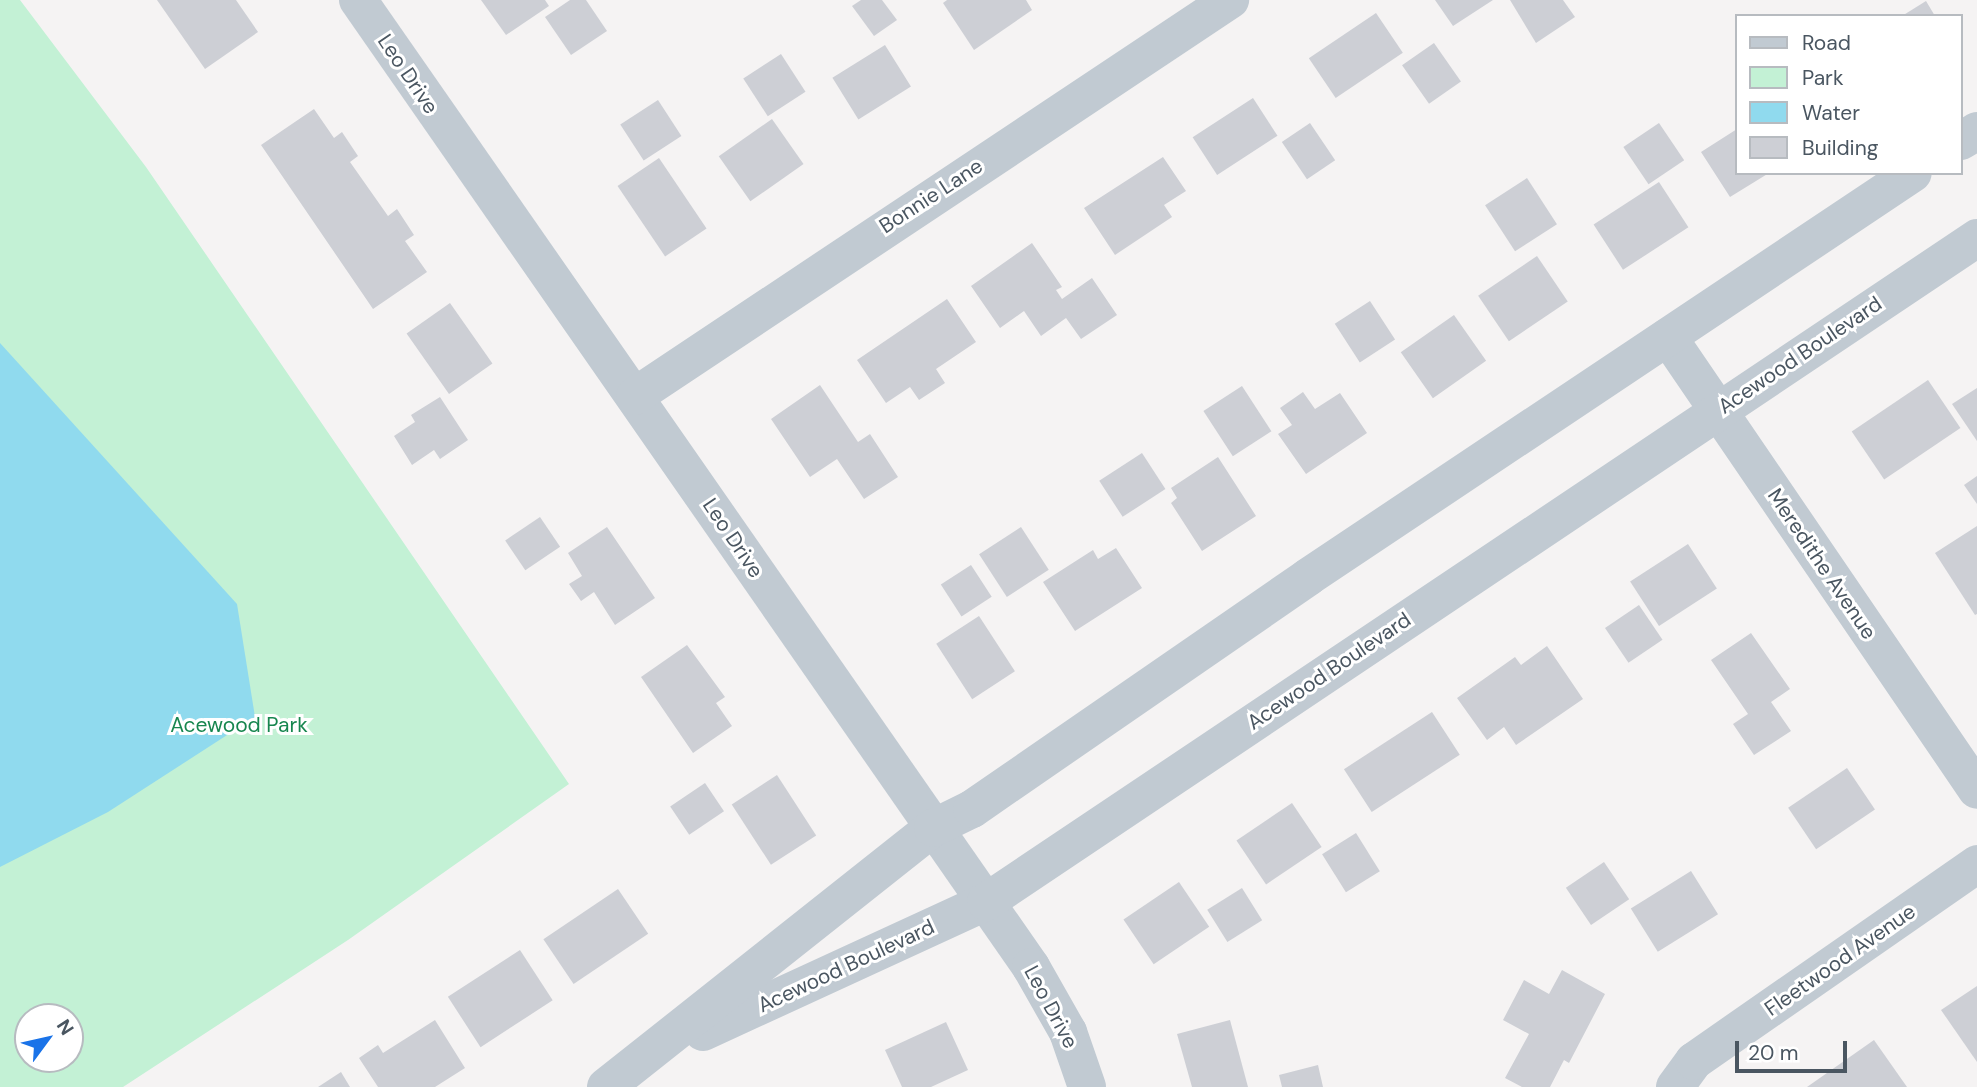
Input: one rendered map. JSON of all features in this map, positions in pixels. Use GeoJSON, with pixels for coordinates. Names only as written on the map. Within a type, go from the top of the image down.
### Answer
{"type":"FeatureCollection","features":[{"type":"Feature","properties":{"kind":"street","name":"Leo Drive"},"geometry":{"type":"LineString","coordinates":[[358,0],[1031,967],[1068,1032],[1087,1087]]}},
{"type":"Feature","properties":{"kind":"street","name":"Bonnie Lane"},"geometry":{"type":"LineString","coordinates":[[635,396],[1230,0]]}},
{"type":"Feature","properties":{"kind":"street","name":"Acewood Boulevard"},"geometry":{"type":"LineString","coordinates":[[607,1087],[653,1055],[933,828],[972,809],[1910,175]]}},
{"type":"Feature","properties":{"kind":"street","name":"Acewood Boulevard"},"geometry":{"type":"LineString","coordinates":[[653,1055],[986,902],[1977,237]]}},
{"type":"Feature","properties":{"kind":"street","name":"Meredithe Avenue"},"geometry":{"type":"LineString","coordinates":[[1668,337],[1977,790]]}},
{"type":"Feature","properties":{"kind":"street","name":"Fleetwood Avenue"},"geometry":{"type":"LineString","coordinates":[[1675,1087],[1695,1061],[1977,864]]}},
{"type":"Feature","properties":{"kind":"green space","name":"Acewood Park"},"geometry":{"type":"Polygon","coordinates":[[[0,0],[20,0],[146,167],[569,784],[348,940],[123,1087],[0,1087],[0,0]]]}},
{"type":"Feature","properties":{"kind":"water"},"geometry":{"type":"Polygon","coordinates":[[[0,343],[237,604],[255,717],[108,812],[0,867],[0,343]]]}},
{"type":"Feature","properties":{"kind":"building"},"geometry":{"type":"Polygon","coordinates":[[[157,0],[236,0],[258,32],[205,69],[157,0]]]}},
{"type":"Feature","properties":{"kind":"building"},"geometry":{"type":"Polygon","coordinates":[[[481,0],[545,0],[549,6],[506,35],[481,0]]]}},
{"type":"Feature","properties":{"kind":"building"},"geometry":{"type":"Polygon","coordinates":[[[570,0],[586,0],[607,31],[571,55],[545,17],[570,0]]]}},
{"type":"Feature","properties":{"kind":"building"},"geometry":{"type":"Polygon","coordinates":[[[861,0],[882,0],[897,20],[874,36],[852,6],[861,0]]]}},
{"type":"Feature","properties":{"kind":"building"},"geometry":{"type":"Polygon","coordinates":[[[947,0],[1026,0],[1032,10],[974,50],[943,3],[947,0]]]}},
{"type":"Feature","properties":{"kind":"building"},"geometry":{"type":"Polygon","coordinates":[[[1435,0],[1493,0],[1453,26],[1435,0]]]}},
{"type":"Feature","properties":{"kind":"building"},"geometry":{"type":"Polygon","coordinates":[[[1510,0],[1563,0],[1575,17],[1536,43],[1510,0]]]}},
{"type":"Feature","properties":{"kind":"building"},"geometry":{"type":"Polygon","coordinates":[[[1926,1],[1934,14],[1905,14],[1926,1]]]}},
{"type":"Feature","properties":{"kind":"building"},"geometry":{"type":"Polygon","coordinates":[[[1376,13],[1403,53],[1336,98],[1309,58],[1376,13]]]}},
{"type":"Feature","properties":{"kind":"building"},"geometry":{"type":"Polygon","coordinates":[[[1434,43],[1461,82],[1429,104],[1402,65],[1434,43]]]}},
{"type":"Feature","properties":{"kind":"building"},"geometry":{"type":"Polygon","coordinates":[[[885,45],[911,87],[858,119],[832,78],[885,45]]]}},
{"type":"Feature","properties":{"kind":"building"},"geometry":{"type":"Polygon","coordinates":[[[781,54],[806,92],[768,116],[743,79],[781,54]]]}},
{"type":"Feature","properties":{"kind":"building"},"geometry":{"type":"Polygon","coordinates":[[[1253,98],[1278,136],[1217,175],[1193,137],[1253,98]]]}},
{"type":"Feature","properties":{"kind":"building"},"geometry":{"type":"Polygon","coordinates":[[[658,100],[681,136],[644,161],[620,125],[658,100]]]}},
{"type":"Feature","properties":{"kind":"building"},"geometry":{"type":"Polygon","coordinates":[[[314,109],[334,138],[342,132],[358,156],[350,162],[388,216],[397,209],[414,235],[405,241],[427,272],[373,309],[261,145],[314,109]]]}},
{"type":"Feature","properties":{"kind":"building"},"geometry":{"type":"Polygon","coordinates":[[[772,119],[804,164],[750,201],[719,156],[772,119]]]}},
{"type":"Feature","properties":{"kind":"building"},"geometry":{"type":"Polygon","coordinates":[[[1310,123],[1335,160],[1307,179],[1282,142],[1310,123]]]}},
{"type":"Feature","properties":{"kind":"building"},"geometry":{"type":"Polygon","coordinates":[[[1659,123],[1684,160],[1649,184],[1623,147],[1659,123]]]}},
{"type":"Feature","properties":{"kind":"building"},"geometry":{"type":"Polygon","coordinates":[[[1736,130],[1736,175],[1766,175],[1730,197],[1701,152],[1736,130]]]}},
{"type":"Feature","properties":{"kind":"building"},"geometry":{"type":"Polygon","coordinates":[[[1163,157],[1186,191],[1164,205],[1172,217],[1115,255],[1084,208],[1163,157]]]}},
{"type":"Feature","properties":{"kind":"building"},"geometry":{"type":"Polygon","coordinates":[[[659,158],[707,228],[665,256],[618,186],[659,158]]]}},
{"type":"Feature","properties":{"kind":"building"},"geometry":{"type":"Polygon","coordinates":[[[1527,178],[1557,224],[1515,251],[1485,205],[1527,178]]]}},
{"type":"Feature","properties":{"kind":"building"},"geometry":{"type":"Polygon","coordinates":[[[1659,182],[1688,227],[1623,270],[1594,224],[1659,182]]]}},
{"type":"Feature","properties":{"kind":"building"},"geometry":{"type":"Polygon","coordinates":[[[1032,243],[1062,287],[1056,290],[1062,299],[1092,278],[1117,315],[1081,339],[1066,318],[1041,336],[1024,311],[1000,328],[971,286],[1032,243]]]}},
{"type":"Feature","properties":{"kind":"building"},"geometry":{"type":"Polygon","coordinates":[[[1537,256],[1568,302],[1509,341],[1478,296],[1537,256]]]}},
{"type":"Feature","properties":{"kind":"building"},"geometry":{"type":"Polygon","coordinates":[[[947,299],[976,342],[936,369],[945,383],[919,400],[910,387],[886,403],[857,360],[947,299]]]}},
{"type":"Feature","properties":{"kind":"building"},"geometry":{"type":"Polygon","coordinates":[[[1370,301],[1395,340],[1360,362],[1335,324],[1370,301]]]}},
{"type":"Feature","properties":{"kind":"building"},"geometry":{"type":"Polygon","coordinates":[[[450,303],[492,364],[449,394],[407,333],[450,303]]]}},
{"type":"Feature","properties":{"kind":"building"},"geometry":{"type":"Polygon","coordinates":[[[1454,315],[1486,361],[1433,398],[1401,352],[1454,315]]]}},
{"type":"Feature","properties":{"kind":"building"},"geometry":{"type":"Polygon","coordinates":[[[1928,380],[1960,428],[1884,480],[1852,431],[1928,380]]]}},
{"type":"Feature","properties":{"kind":"building"},"geometry":{"type":"Polygon","coordinates":[[[820,385],[858,442],[870,434],[898,477],[864,499],[837,459],[810,477],[771,419],[820,385]]]}},
{"type":"Feature","properties":{"kind":"building"},"geometry":{"type":"Polygon","coordinates":[[[1242,386],[1271,431],[1233,456],[1203,411],[1242,386]]]}},
{"type":"Feature","properties":{"kind":"building"},"geometry":{"type":"Polygon","coordinates":[[[1977,388],[1977,441],[1952,404],[1977,388]]]}},
{"type":"Feature","properties":{"kind":"building"},"geometry":{"type":"Polygon","coordinates":[[[1303,392],[1315,409],[1340,393],[1367,433],[1306,474],[1278,434],[1292,425],[1280,408],[1303,392]]]}},
{"type":"Feature","properties":{"kind":"building"},"geometry":{"type":"Polygon","coordinates":[[[440,397],[468,440],[440,459],[434,450],[412,465],[394,436],[415,422],[411,415],[440,397]]]}},
{"type":"Feature","properties":{"kind":"building"},"geometry":{"type":"Polygon","coordinates":[[[1142,453],[1165,489],[1123,517],[1099,481],[1142,453]]]}},
{"type":"Feature","properties":{"kind":"building"},"geometry":{"type":"Polygon","coordinates":[[[1218,457],[1256,516],[1202,551],[1171,503],[1177,498],[1171,488],[1218,457]]]}},
{"type":"Feature","properties":{"kind":"building"},"geometry":{"type":"Polygon","coordinates":[[[1977,476],[1977,504],[1964,485],[1977,476]]]}},
{"type":"Feature","properties":{"kind":"building"},"geometry":{"type":"Polygon","coordinates":[[[540,517],[560,547],[525,570],[505,540],[540,517]]]}},
{"type":"Feature","properties":{"kind":"building"},"geometry":{"type":"Polygon","coordinates":[[[1977,526],[1977,614],[1975,615],[1935,553],[1977,526]]]}},
{"type":"Feature","properties":{"kind":"building"},"geometry":{"type":"Polygon","coordinates":[[[607,527],[655,598],[615,625],[594,592],[581,601],[569,584],[582,576],[568,553],[607,527]]]}},
{"type":"Feature","properties":{"kind":"building"},"geometry":{"type":"Polygon","coordinates":[[[1021,527],[1049,570],[1007,597],[979,554],[1021,527]]]}},
{"type":"Feature","properties":{"kind":"building"},"geometry":{"type":"Polygon","coordinates":[[[1688,544],[1717,588],[1659,626],[1630,582],[1688,544]]]}},
{"type":"Feature","properties":{"kind":"building"},"geometry":{"type":"Polygon","coordinates":[[[1116,548],[1142,588],[1075,631],[1043,582],[1093,550],[1098,559],[1116,548]]]}},
{"type":"Feature","properties":{"kind":"building"},"geometry":{"type":"Polygon","coordinates":[[[971,565],[992,597],[962,616],[941,585],[971,565]]]}},
{"type":"Feature","properties":{"kind":"building"},"geometry":{"type":"Polygon","coordinates":[[[1639,605],[1662,640],[1628,663],[1605,628],[1639,605]]]}},
{"type":"Feature","properties":{"kind":"building"},"geometry":{"type":"Polygon","coordinates":[[[979,616],[1015,671],[972,699],[936,644],[979,616]]]}},
{"type":"Feature","properties":{"kind":"building"},"geometry":{"type":"Polygon","coordinates":[[[1751,633],[1790,689],[1771,702],[1791,731],[1754,755],[1733,724],[1748,714],[1711,660],[1751,633]]]}},
{"type":"Feature","properties":{"kind":"building"},"geometry":{"type":"Polygon","coordinates":[[[687,645],[725,697],[716,703],[732,726],[693,753],[641,677],[687,645]]]}},
{"type":"Feature","properties":{"kind":"building"},"geometry":{"type":"Polygon","coordinates":[[[1547,646],[1583,699],[1516,745],[1504,727],[1487,740],[1457,698],[1515,657],[1521,665],[1547,646]]]}},
{"type":"Feature","properties":{"kind":"building"},"geometry":{"type":"Polygon","coordinates":[[[1432,712],[1460,755],[1372,812],[1344,769],[1432,712]]]}},
{"type":"Feature","properties":{"kind":"building"},"geometry":{"type":"Polygon","coordinates":[[[1847,768],[1875,809],[1816,849],[1788,808],[1847,768]]]}},
{"type":"Feature","properties":{"kind":"building"},"geometry":{"type":"Polygon","coordinates":[[[777,775],[816,835],[771,865],[732,804],[777,775]]]}},
{"type":"Feature","properties":{"kind":"building"},"geometry":{"type":"Polygon","coordinates":[[[705,783],[724,811],[689,835],[670,806],[705,783]]]}},
{"type":"Feature","properties":{"kind":"building"},"geometry":{"type":"Polygon","coordinates":[[[1292,803],[1322,847],[1266,884],[1236,840],[1292,803]]]}},
{"type":"Feature","properties":{"kind":"building"},"geometry":{"type":"Polygon","coordinates":[[[1356,833],[1380,871],[1346,892],[1322,854],[1356,833]]]}},
{"type":"Feature","properties":{"kind":"building"},"geometry":{"type":"Polygon","coordinates":[[[1604,862],[1629,899],[1591,925],[1566,888],[1604,862]]]}},
{"type":"Feature","properties":{"kind":"building"},"geometry":{"type":"Polygon","coordinates":[[[1691,871],[1718,914],[1658,952],[1631,909],[1691,871]]]}},
{"type":"Feature","properties":{"kind":"building"},"geometry":{"type":"Polygon","coordinates":[[[1179,882],[1209,927],[1154,964],[1123,919],[1179,882]]]}},
{"type":"Feature","properties":{"kind":"building"},"geometry":{"type":"Polygon","coordinates":[[[1242,888],[1262,920],[1227,942],[1207,910],[1242,888]]]}},
{"type":"Feature","properties":{"kind":"building"},"geometry":{"type":"Polygon","coordinates":[[[618,889],[648,934],[574,984],[543,939],[618,889]]]}},
{"type":"Feature","properties":{"kind":"building"},"geometry":{"type":"Polygon","coordinates":[[[520,950],[553,1000],[481,1047],[448,997],[520,950]]]}},
{"type":"Feature","properties":{"kind":"building"},"geometry":{"type":"Polygon","coordinates":[[[1562,970],[1605,994],[1569,1063],[1564,1060],[1550,1087],[1522,1087],[1505,1078],[1529,1034],[1503,1020],[1524,980],[1549,994],[1562,970]]]}},
{"type":"Feature","properties":{"kind":"building"},"geometry":{"type":"Polygon","coordinates":[[[1977,986],[1977,1062],[1941,1010],[1977,986]]]}},
{"type":"Feature","properties":{"kind":"building"},"geometry":{"type":"Polygon","coordinates":[[[435,1020],[465,1068],[435,1087],[378,1087],[359,1058],[378,1045],[383,1053],[435,1020]]]}},
{"type":"Feature","properties":{"kind":"building"},"geometry":{"type":"Polygon","coordinates":[[[1230,1020],[1248,1087],[1192,1087],[1177,1034],[1230,1020]]]}},
{"type":"Feature","properties":{"kind":"building"},"geometry":{"type":"Polygon","coordinates":[[[946,1022],[968,1070],[931,1087],[902,1087],[885,1050],[946,1022]]]}},
{"type":"Feature","properties":{"kind":"building"},"geometry":{"type":"Polygon","coordinates":[[[1874,1040],[1907,1087],[1807,1087],[1874,1040]]]}},
{"type":"Feature","properties":{"kind":"building"},"geometry":{"type":"Polygon","coordinates":[[[1318,1065],[1323,1087],[1282,1087],[1279,1075],[1318,1065]]]}},
{"type":"Feature","properties":{"kind":"building"},"geometry":{"type":"Polygon","coordinates":[[[341,1072],[350,1087],[318,1087],[341,1072]]]}}]}
